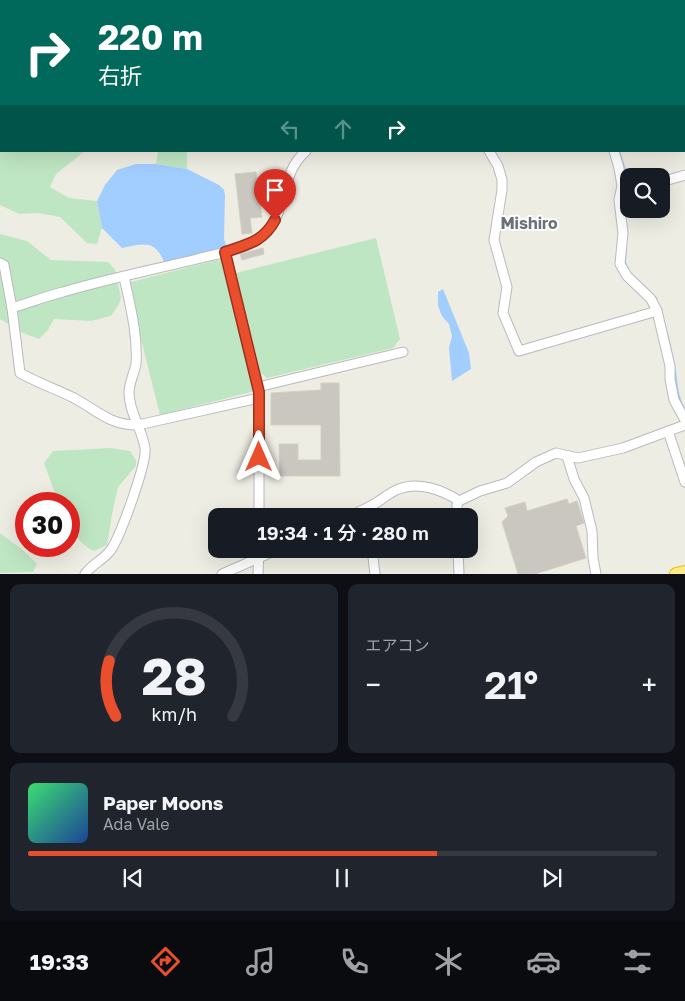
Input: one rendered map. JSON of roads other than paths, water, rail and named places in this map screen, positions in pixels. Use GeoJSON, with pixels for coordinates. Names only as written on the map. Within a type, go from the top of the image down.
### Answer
{"type":"FeatureCollection","features":[{"type":"Feature","properties":{"kind":"highway"},"geometry":{"type":"LineString","coordinates":[[676,574],[685,572]]}},
{"type":"Feature","properties":{"kind":"street"},"geometry":{"type":"LineString","coordinates":[[12,308],[64,291],[225,252],[253,242],[270,229],[275,220],[289,175],[298,158],[305,152]]}},
{"type":"Feature","properties":{"kind":"street"},"geometry":{"type":"LineString","coordinates":[[489,152],[498,166],[502,180],[494,240],[507,288],[503,314],[519,351],[657,311]]}},
{"type":"Feature","properties":{"kind":"street"},"geometry":{"type":"LineString","coordinates":[[614,152],[620,171]]}},
{"type":"Feature","properties":{"kind":"street"},"geometry":{"type":"LineString","coordinates":[[670,179],[685,175]]}},
{"type":"Feature","properties":{"kind":"street"},"geometry":{"type":"LineString","coordinates":[[621,218],[623,233],[620,264],[627,276],[651,299],[657,311],[670,366],[670,379],[674,400],[685,420]]}},
{"type":"Feature","properties":{"kind":"street"},"geometry":{"type":"LineString","coordinates":[[225,252],[258,387],[259,508]]}},
{"type":"Feature","properties":{"kind":"street"},"geometry":{"type":"LineString","coordinates":[[0,263],[4,266],[12,308],[20,374],[74,399],[121,424],[138,425],[259,398]]}},
{"type":"Feature","properties":{"kind":"street"},"geometry":{"type":"LineString","coordinates":[[85,574],[89,568],[104,558],[114,546],[144,464],[145,448],[129,402],[128,392],[136,365],[136,349],[133,321],[124,277]]}},
{"type":"Feature","properties":{"kind":"street"},"geometry":{"type":"LineString","coordinates":[[258,387],[403,352]]}},
{"type":"Feature","properties":{"kind":"street"},"geometry":{"type":"LineString","coordinates":[[457,508],[459,501],[480,491],[507,482],[536,462],[556,453],[578,458],[623,448],[685,425]]}},
{"type":"Feature","properties":{"kind":"street"},"geometry":{"type":"LineString","coordinates":[[668,432],[685,482]]}},
{"type":"Feature","properties":{"kind":"street"},"geometry":{"type":"LineString","coordinates":[[567,456],[574,480],[584,498],[592,531],[593,558],[596,574]]}},
{"type":"Feature","properties":{"kind":"street"},"geometry":{"type":"LineString","coordinates":[[373,508],[397,489],[408,486],[433,489],[459,501]]}},
{"type":"Feature","properties":{"kind":"street"},"geometry":{"type":"LineString","coordinates":[[373,558],[375,574]]}},
{"type":"Feature","properties":{"kind":"street"},"geometry":{"type":"LineString","coordinates":[[458,558],[459,574]]}},
{"type":"Feature","properties":{"kind":"street"},"geometry":{"type":"LineString","coordinates":[[222,574],[258,559],[258,574]]}},
{"type":"Feature","properties":{"kind":"water"},"geometry":{"type":"Polygon","coordinates":[[[136,164],[156,164],[187,169],[219,185],[224,190],[225,195],[224,239],[227,248],[163,266],[164,262],[157,250],[152,246],[142,245],[122,248],[102,228],[97,201],[105,185],[117,170],[136,164]]]}},
{"type":"Feature","properties":{"kind":"water"},"geometry":{"type":"Polygon","coordinates":[[[443,289],[469,353],[471,369],[452,381],[449,348],[452,336],[449,324],[442,316],[438,306],[438,292],[443,289]]]}},
{"type":"Feature","properties":{"kind":"waterway"},"geometry":{"type":"LineString","coordinates":[[619,152],[624,168]]}},
{"type":"Feature","properties":{"kind":"waterway"},"geometry":{"type":"LineString","coordinates":[[626,244],[625,262],[629,272],[656,298],[657,302]]}},
{"type":"Feature","properties":{"kind":"waterway"},"geometry":{"type":"LineString","coordinates":[[667,333],[673,360]]}},
{"type":"Feature","properties":{"kind":"waterway"},"geometry":{"type":"LineString","coordinates":[[674,365],[678,394],[685,410]]}},
{"type":"Feature","properties":{"kind":"district","name":"Mishiro"},"geometry":{"type":"Point","coordinates":[529,223]}}]}
